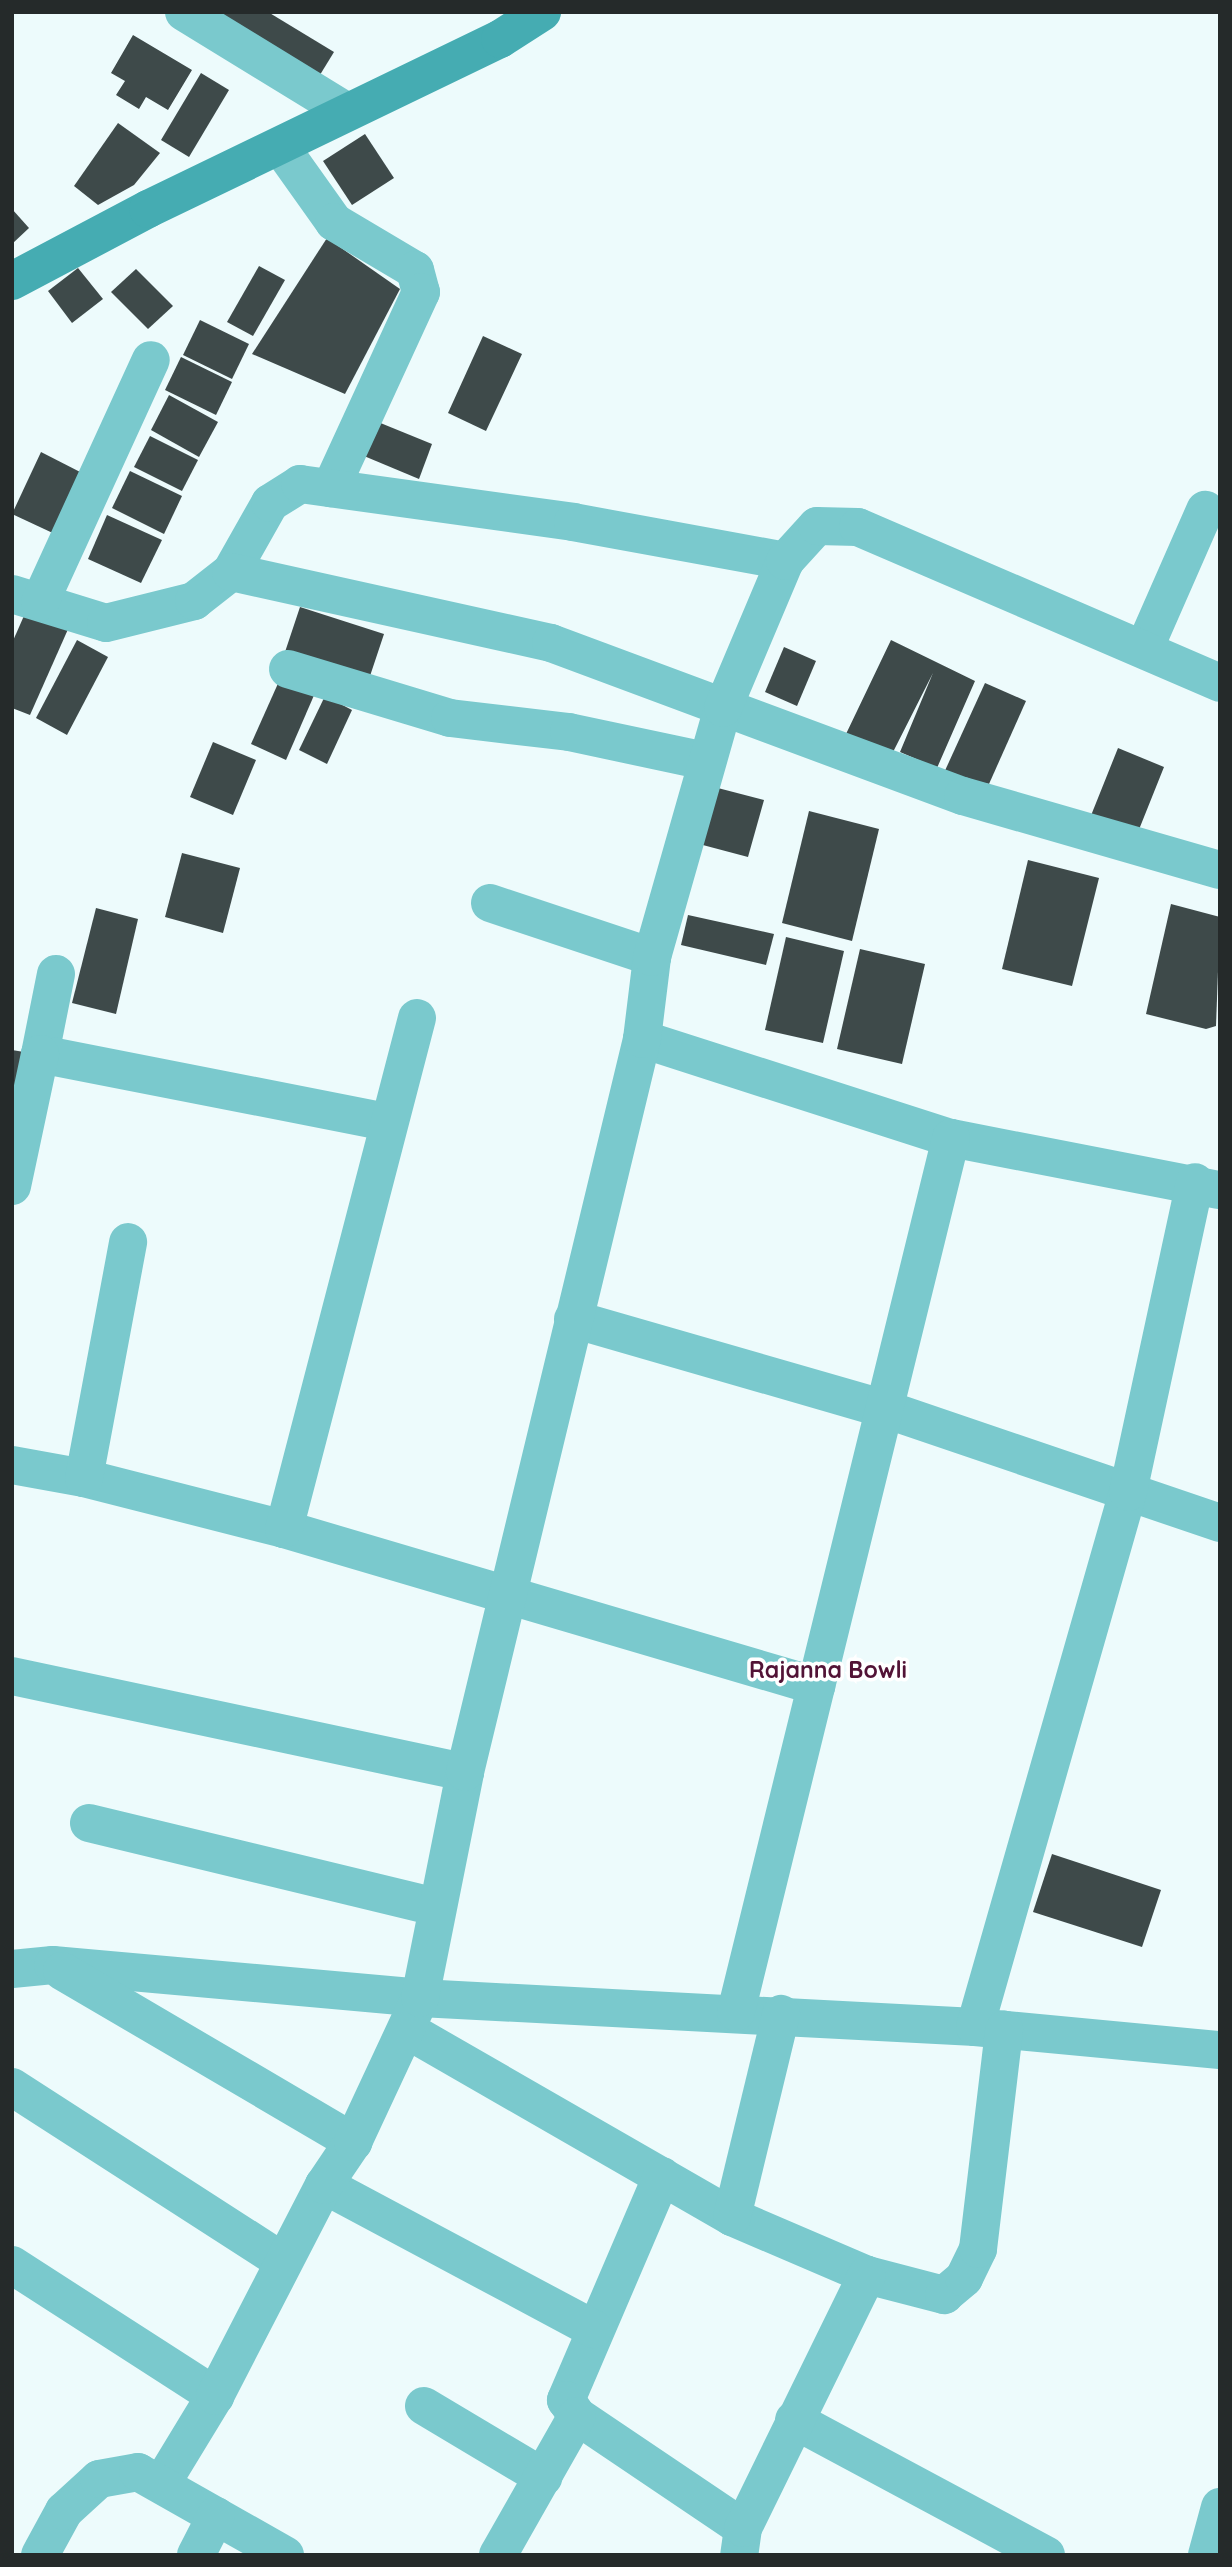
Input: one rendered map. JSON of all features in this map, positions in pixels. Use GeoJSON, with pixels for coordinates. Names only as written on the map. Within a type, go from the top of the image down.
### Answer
{"type":"FeatureCollection","features":[{"type":"Feature","properties":{"kind":"street"},"geometry":{"type":"LineString","coordinates":[[184,12],[347,112]]}},
{"type":"Feature","properties":{"kind":"street"},"geometry":{"type":"LineString","coordinates":[[12,281],[347,112],[500,39],[530,15]]}},
{"type":"Feature","properties":{"kind":"street"},"geometry":{"type":"LineString","coordinates":[[280,146],[334,222],[415,270],[421,292],[331,488]]}},
{"type":"Feature","properties":{"kind":"street"},"geometry":{"type":"LineString","coordinates":[[151,360],[26,598],[106,622],[194,601],[231,572],[270,503],[300,484],[573,522],[785,561]]}},
{"type":"Feature","properties":{"kind":"street"},"geometry":{"type":"LineString","coordinates":[[1145,647],[1205,510]]}},
{"type":"Feature","properties":{"kind":"street"},"geometry":{"type":"LineString","coordinates":[[162,2483],[215,2396],[282,2261],[324,2185],[353,2142],[414,2014],[465,1772],[642,1039],[652,957],[723,708],[785,561],[817,526],[858,527],[1145,647],[1220,683]]}},
{"type":"Feature","properties":{"kind":"street"},"geometry":{"type":"LineString","coordinates":[[231,572],[551,643],[962,796],[1220,870]]}},
{"type":"Feature","properties":{"kind":"street"},"geometry":{"type":"LineString","coordinates":[[288,669],[450,718],[569,732],[706,761]]}},
{"type":"Feature","properties":{"kind":"street"},"geometry":{"type":"LineString","coordinates":[[490,903],[652,957]]}},
{"type":"Feature","properties":{"kind":"street"},"geometry":{"type":"LineString","coordinates":[[12,1186],[57,974]]}},
{"type":"Feature","properties":{"kind":"street"},"geometry":{"type":"LineString","coordinates":[[284,1529],[417,1018]]}},
{"type":"Feature","properties":{"kind":"street"},"geometry":{"type":"LineString","coordinates":[[414,2014],[662,2176],[732,2217],[867,2274],[944,2295],[964,2278],[978,2249],[989,2028],[1207,1186],[951,1138],[642,1039]]}},
{"type":"Feature","properties":{"kind":"street"},"geometry":{"type":"LineString","coordinates":[[40,1054],[388,1122]]}},
{"type":"Feature","properties":{"kind":"street"},"geometry":{"type":"LineString","coordinates":[[736,2012],[951,1138]]}},
{"type":"Feature","properties":{"kind":"street"},"geometry":{"type":"LineString","coordinates":[[84,1478],[128,1242]]}},
{"type":"Feature","properties":{"kind":"street"},"geometry":{"type":"LineString","coordinates":[[573,1319],[885,1409],[1220,1523]]}},
{"type":"Feature","properties":{"kind":"street"},"geometry":{"type":"LineString","coordinates":[[12,1465],[84,1478],[284,1529],[510,1593],[816,1686]]}},
{"type":"Feature","properties":{"kind":"street"},"geometry":{"type":"LineString","coordinates":[[12,1676],[465,1772]]}},
{"type":"Feature","properties":{"kind":"street"},"geometry":{"type":"LineString","coordinates":[[89,1823],[435,1907]]}},
{"type":"Feature","properties":{"kind":"street"},"geometry":{"type":"LineString","coordinates":[[12,1969],[53,1965],[414,2014],[781,2014],[989,2028],[1220,2050]]}},
{"type":"Feature","properties":{"kind":"street"},"geometry":{"type":"LineString","coordinates":[[53,1965],[353,2142]]}},
{"type":"Feature","properties":{"kind":"street"},"geometry":{"type":"LineString","coordinates":[[732,2217],[781,2014]]}},
{"type":"Feature","properties":{"kind":"street"},"geometry":{"type":"LineString","coordinates":[[12,2087],[282,2261]]}},
{"type":"Feature","properties":{"kind":"street"},"geometry":{"type":"LineString","coordinates":[[662,2176],[594,2329],[566,2400],[577,2416],[741,2541],[794,2420],[867,2274]]}},
{"type":"Feature","properties":{"kind":"street"},"geometry":{"type":"LineString","coordinates":[[324,2185],[594,2329]]}},
{"type":"Feature","properties":{"kind":"street"},"geometry":{"type":"LineString","coordinates":[[15,2272],[215,2396]]}},
{"type":"Feature","properties":{"kind":"street"},"geometry":{"type":"LineString","coordinates":[[424,2406],[543,2477]]}},
{"type":"Feature","properties":{"kind":"street"},"geometry":{"type":"LineString","coordinates":[[498,2555],[577,2416]]}},
{"type":"Feature","properties":{"kind":"street"},"geometry":{"type":"LineString","coordinates":[[794,2420],[1046,2555]]}},
{"type":"Feature","properties":{"kind":"street"},"geometry":{"type":"LineString","coordinates":[[40,2555],[64,2511],[99,2479],[138,2472],[162,2483],[285,2555]]}},
{"type":"Feature","properties":{"kind":"street"},"geometry":{"type":"LineString","coordinates":[[1207,2555],[1220,2507]]}},
{"type":"Feature","properties":{"kind":"street"},"geometry":{"type":"LineString","coordinates":[[196,2555],[216,2516]]}},
{"type":"Feature","properties":{"kind":"building"},"geometry":{"type":"Polygon","coordinates":[[[215,12],[268,12],[334,52],[315,83],[215,12]]]}},
{"type":"Feature","properties":{"kind":"building"},"geometry":{"type":"Polygon","coordinates":[[[133,35],[192,70],[168,110],[146,97],[139,109],[116,95],[125,81],[111,73],[133,35]]]}},
{"type":"Feature","properties":{"kind":"building"},"geometry":{"type":"Polygon","coordinates":[[[201,73],[229,90],[189,157],[161,140],[201,73]]]}},
{"type":"Feature","properties":{"kind":"building"},"geometry":{"type":"Polygon","coordinates":[[[118,123],[160,153],[134,185],[98,205],[74,186],[118,123]]]}},
{"type":"Feature","properties":{"kind":"building"},"geometry":{"type":"Polygon","coordinates":[[[365,134],[394,178],[352,205],[323,161],[365,134]]]}},
{"type":"Feature","properties":{"kind":"building"},"geometry":{"type":"Polygon","coordinates":[[[12,209],[29,228],[12,244],[12,209]]]}},
{"type":"Feature","properties":{"kind":"building"},"geometry":{"type":"Polygon","coordinates":[[[327,238],[400,289],[345,394],[252,354],[327,238]]]}},
{"type":"Feature","properties":{"kind":"building"},"geometry":{"type":"Polygon","coordinates":[[[259,266],[285,280],[253,336],[227,322],[259,266]]]}},
{"type":"Feature","properties":{"kind":"building"},"geometry":{"type":"Polygon","coordinates":[[[78,268],[103,299],[72,323],[48,291],[78,268]]]}},
{"type":"Feature","properties":{"kind":"building"},"geometry":{"type":"Polygon","coordinates":[[[136,269],[173,306],[148,329],[111,292],[136,269]]]}},
{"type":"Feature","properties":{"kind":"building"},"geometry":{"type":"Polygon","coordinates":[[[200,320],[249,344],[232,379],[183,355],[200,320]]]}},
{"type":"Feature","properties":{"kind":"building"},"geometry":{"type":"Polygon","coordinates":[[[483,336],[522,354],[486,431],[448,413],[483,336]]]}},
{"type":"Feature","properties":{"kind":"building"},"geometry":{"type":"Polygon","coordinates":[[[181,357],[232,382],[216,415],[165,390],[181,357]]]}},
{"type":"Feature","properties":{"kind":"building"},"geometry":{"type":"Polygon","coordinates":[[[169,395],[218,422],[199,457],[151,430],[169,395]]]}},
{"type":"Feature","properties":{"kind":"building"},"geometry":{"type":"Polygon","coordinates":[[[378,422],[432,444],[419,479],[364,456],[378,422]]]}},
{"type":"Feature","properties":{"kind":"building"},"geometry":{"type":"Polygon","coordinates":[[[150,436],[198,460],[182,491],[134,467],[150,436]]]}},
{"type":"Feature","properties":{"kind":"building"},"geometry":{"type":"Polygon","coordinates":[[[41,452],[86,475],[57,535],[12,514],[41,452]]]}},
{"type":"Feature","properties":{"kind":"building"},"geometry":{"type":"Polygon","coordinates":[[[130,471],[182,496],[164,534],[112,508],[130,471]]]}},
{"type":"Feature","properties":{"kind":"building"},"geometry":{"type":"Polygon","coordinates":[[[107,515],[162,540],[141,583],[88,559],[107,515]]]}},
{"type":"Feature","properties":{"kind":"building"},"geometry":{"type":"Polygon","coordinates":[[[300,607],[384,634],[369,679],[285,652],[300,607]]]}},
{"type":"Feature","properties":{"kind":"building"},"geometry":{"type":"Polygon","coordinates":[[[27,609],[69,627],[30,715],[12,708],[12,643],[27,609]]]}},
{"type":"Feature","properties":{"kind":"building"},"geometry":{"type":"Polygon","coordinates":[[[77,640],[108,657],[67,735],[36,718],[77,640]]]}},
{"type":"Feature","properties":{"kind":"building"},"geometry":{"type":"Polygon","coordinates":[[[891,640],[975,681],[937,768],[900,752],[933,673],[891,756],[846,734],[891,640]]]}},
{"type":"Feature","properties":{"kind":"building"},"geometry":{"type":"Polygon","coordinates":[[[784,647],[816,661],[797,706],[765,692],[784,647]]]}},
{"type":"Feature","properties":{"kind":"building"},"geometry":{"type":"Polygon","coordinates":[[[280,679],[315,693],[286,760],[251,744],[280,679]]]}},
{"type":"Feature","properties":{"kind":"building"},"geometry":{"type":"Polygon","coordinates":[[[985,683],[1026,701],[989,784],[943,775],[985,683]]]}},
{"type":"Feature","properties":{"kind":"building"},"geometry":{"type":"Polygon","coordinates":[[[325,696],[352,710],[327,764],[299,750],[325,696]]]}},
{"type":"Feature","properties":{"kind":"building"},"geometry":{"type":"Polygon","coordinates":[[[213,742],[256,760],[233,815],[190,797],[213,742]]]}},
{"type":"Feature","properties":{"kind":"building"},"geometry":{"type":"Polygon","coordinates":[[[1118,748],[1164,767],[1136,837],[1090,818],[1118,748]]]}},
{"type":"Feature","properties":{"kind":"building"},"geometry":{"type":"Polygon","coordinates":[[[714,787],[764,800],[748,857],[699,844],[714,787]]]}},
{"type":"Feature","properties":{"kind":"building"},"geometry":{"type":"Polygon","coordinates":[[[809,811],[879,829],[852,941],[782,923],[809,811]]]}},
{"type":"Feature","properties":{"kind":"building"},"geometry":{"type":"Polygon","coordinates":[[[182,853],[240,868],[223,933],[165,917],[182,853]]]}},
{"type":"Feature","properties":{"kind":"building"},"geometry":{"type":"Polygon","coordinates":[[[1028,860],[1099,878],[1072,986],[1002,969],[1028,860]]]}},
{"type":"Feature","properties":{"kind":"building"},"geometry":{"type":"Polygon","coordinates":[[[1171,904],[1220,917],[1216,1026],[1206,1029],[1146,1014],[1171,904]]]}},
{"type":"Feature","properties":{"kind":"building"},"geometry":{"type":"Polygon","coordinates":[[[96,908],[138,919],[116,1014],[72,1003],[96,908]]]}},
{"type":"Feature","properties":{"kind":"building"},"geometry":{"type":"Polygon","coordinates":[[[688,915],[774,934],[766,965],[681,945],[688,915]]]}},
{"type":"Feature","properties":{"kind":"building"},"geometry":{"type":"Polygon","coordinates":[[[786,937],[844,951],[823,1043],[765,1030],[786,937]]]}},
{"type":"Feature","properties":{"kind":"building"},"geometry":{"type":"Polygon","coordinates":[[[860,949],[925,964],[902,1064],[837,1049],[860,949]]]}},
{"type":"Feature","properties":{"kind":"building"},"geometry":{"type":"Polygon","coordinates":[[[12,1050],[36,1054],[12,1111],[12,1050]]]}},
{"type":"Feature","properties":{"kind":"building"},"geometry":{"type":"Polygon","coordinates":[[[1052,1854],[1161,1890],[1142,1947],[1033,1912],[1052,1854]]]}},
{"type":"Feature","properties":{"kind":"district","name":"Rajanna Bowli"},"geometry":{"type":"Point","coordinates":[828,1670]}}]}
